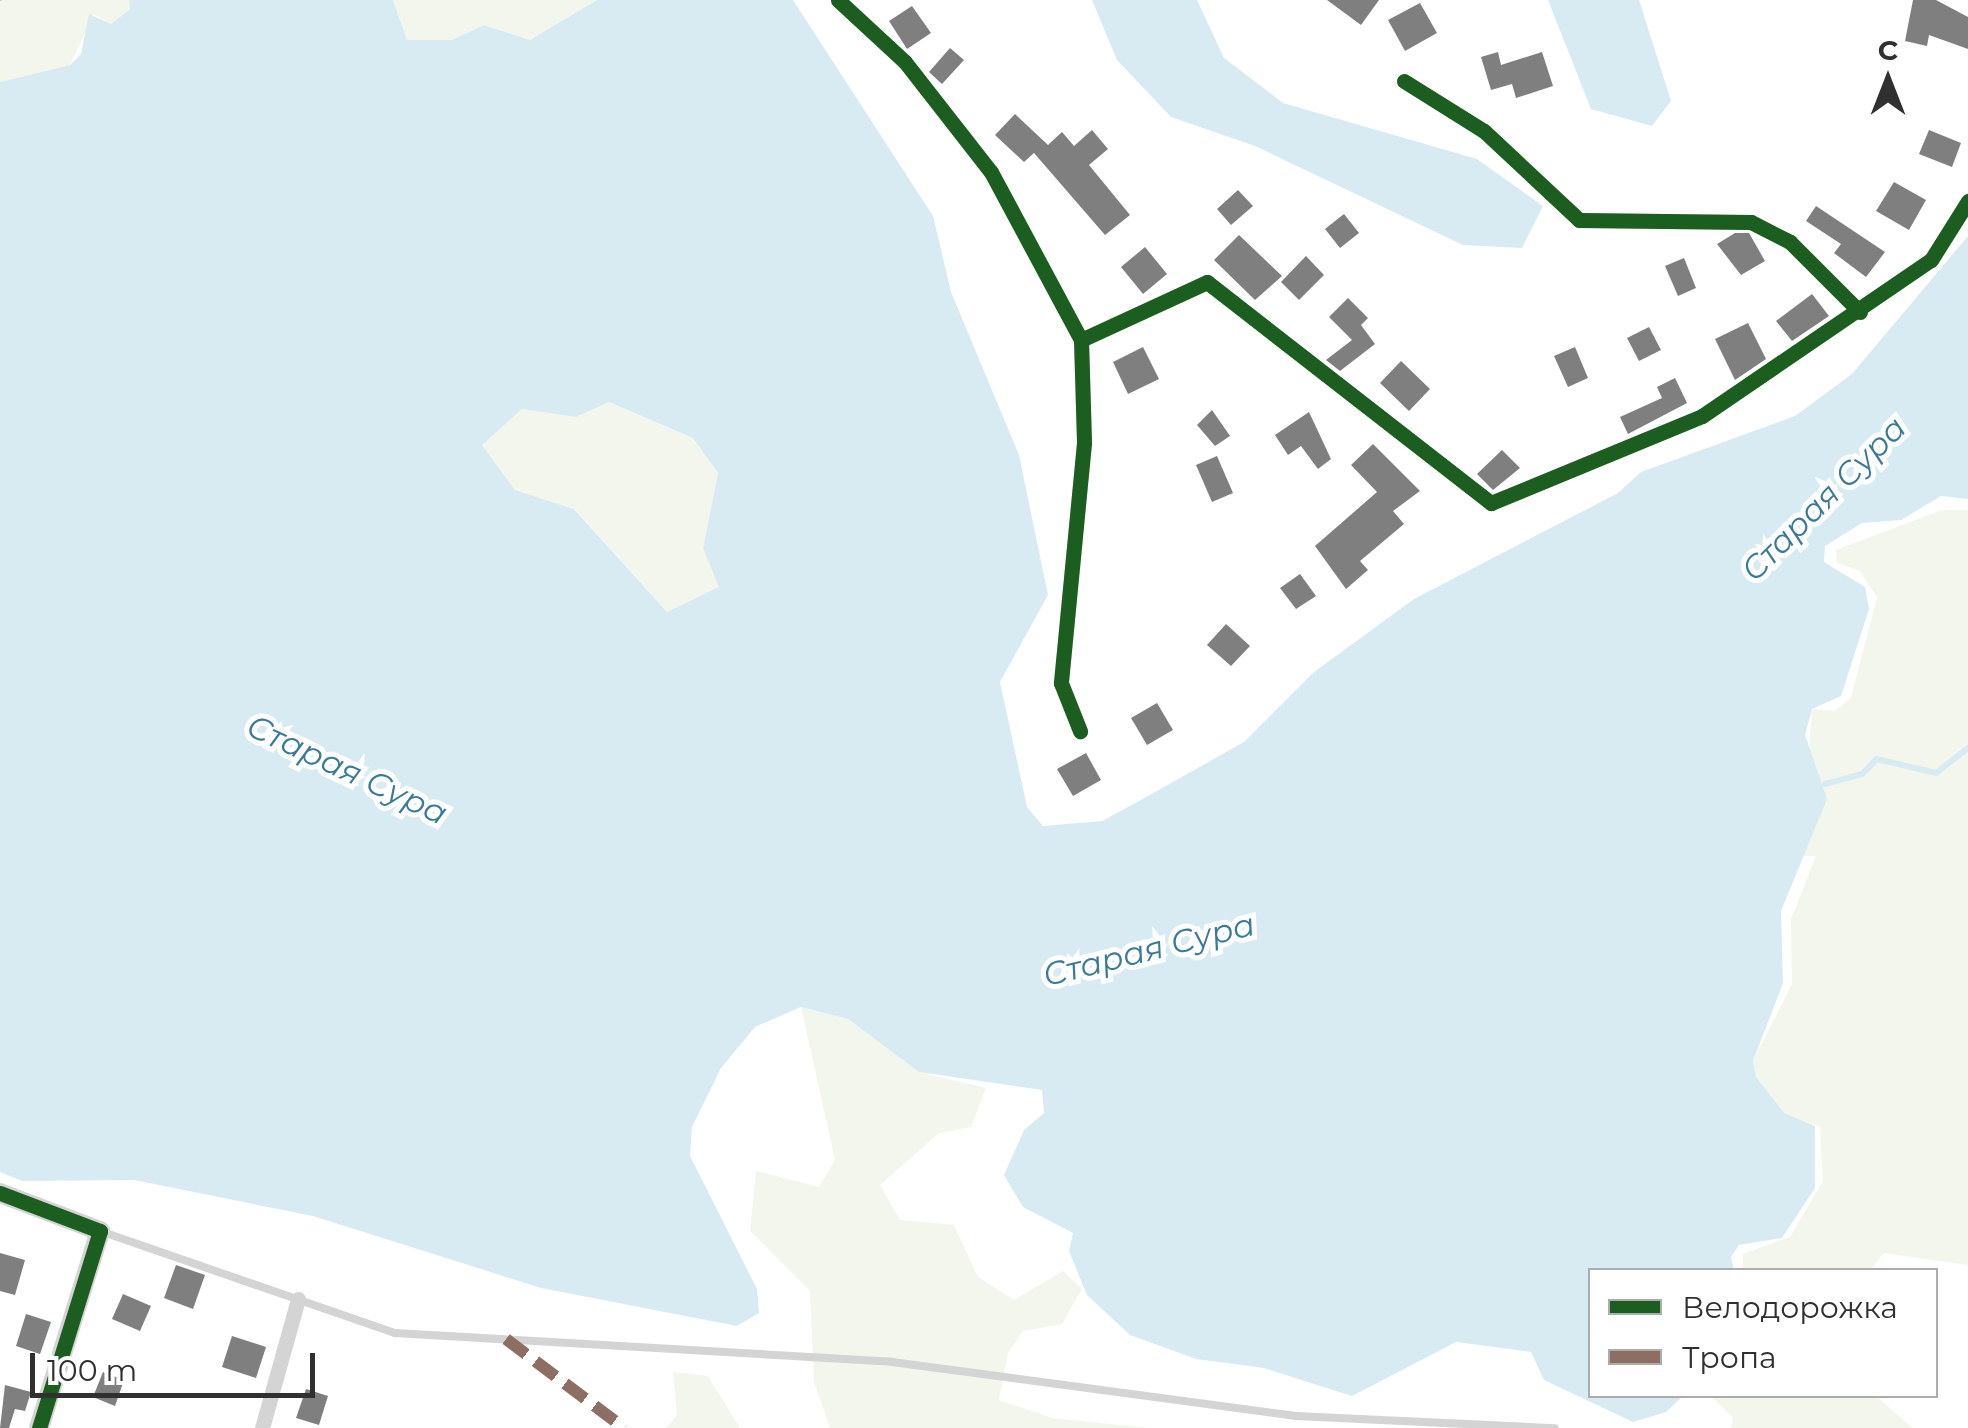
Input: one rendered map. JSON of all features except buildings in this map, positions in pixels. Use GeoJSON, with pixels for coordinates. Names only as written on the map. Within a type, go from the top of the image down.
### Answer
{"type":"FeatureCollection","features":[{"type":"Feature","properties":{"kind":"street"},"geometry":{"type":"LineString","coordinates":[[838,0],[904,62],[991,172],[1081,340],[1084,443],[1061,683],[1080,731]]}},
{"type":"Feature","properties":{"kind":"street"},"geometry":{"type":"LineString","coordinates":[[1404,81],[1484,132],[1579,220],[1751,222],[1790,242],[1860,312]]}},
{"type":"Feature","properties":{"kind":"street"},"geometry":{"type":"LineString","coordinates":[[1081,340],[1208,282],[1490,503],[1702,416],[1860,312],[1931,260],[1968,202]]}},
{"type":"Feature","properties":{"kind":"street"},"geometry":{"type":"LineString","coordinates":[[0,1193],[100,1230],[39,1428]]}},
{"type":"Feature","properties":{"kind":"street"},"geometry":{"type":"LineString","coordinates":[[262,1428],[298,1299]]}},
{"type":"Feature","properties":{"kind":"lane"},"geometry":{"type":"LineString","coordinates":[[100,1230],[395,1333],[892,1362],[1296,1416],[1554,1428]]}},
{"type":"Feature","properties":{"kind":"shaded area"},"geometry":{"type":"Polygon","coordinates":[[[0,0],[129,0],[130,9],[111,24],[94,14],[70,65],[0,82],[0,0]]]}},
{"type":"Feature","properties":{"kind":"shaded area"},"geometry":{"type":"Polygon","coordinates":[[[393,0],[597,0],[530,40],[484,25],[452,40],[407,40],[393,0]]]}},
{"type":"Feature","properties":{"kind":"shaded area"},"geometry":{"type":"Polygon","coordinates":[[[609,402],[693,438],[718,473],[703,548],[720,587],[667,612],[575,509],[515,490],[482,445],[522,409],[576,417],[609,402]]]}},
{"type":"Feature","properties":{"kind":"shaded area"},"geometry":{"type":"Polygon","coordinates":[[[1942,510],[1968,510],[1968,1265],[1884,1253],[1872,1268],[1743,1268],[1743,1254],[1790,1237],[1823,1181],[1820,1127],[1784,1114],[1756,1077],[1753,1061],[1792,984],[1791,919],[1816,856],[1801,856],[1812,709],[1835,711],[1851,698],[1877,597],[1860,571],[1837,563],[1836,550],[1942,510]]]}},
{"type":"Feature","properties":{"kind":"shaded area"},"geometry":{"type":"Polygon","coordinates":[[[801,1007],[848,1019],[919,1072],[986,1088],[971,1127],[939,1133],[880,1185],[900,1220],[954,1225],[978,1277],[1014,1300],[1063,1271],[1082,1289],[1062,1324],[1023,1331],[1008,1353],[999,1400],[1052,1418],[1149,1428],[830,1428],[814,1382],[810,1291],[750,1231],[756,1171],[819,1187],[835,1160],[801,1007]]]}},
{"type":"Feature","properties":{"kind":"shaded area"},"geometry":{"type":"Polygon","coordinates":[[[673,1372],[708,1376],[740,1428],[666,1428],[677,1415],[673,1372]]]}},
{"type":"Feature","properties":{"kind":"shaded area"},"geometry":{"type":"Polygon","coordinates":[[[1713,1398],[1878,1398],[1913,1428],[1731,1428],[1733,1418],[1713,1398]]]}},
{"type":"Feature","properties":{"kind":"water","name":"Старая Сура"},"geometry":{"type":"Polygon","coordinates":[[[129,0],[393,0],[407,40],[452,40],[484,25],[530,40],[597,0],[793,0],[933,216],[951,292],[1019,455],[1048,595],[1000,682],[1027,807],[1043,826],[1102,821],[1244,742],[1314,672],[1414,599],[1618,493],[1641,472],[1795,416],[1852,374],[1968,236],[1968,499],[1941,496],[1901,520],[1862,523],[1825,546],[1824,562],[1865,587],[1869,609],[1841,696],[1812,709],[1805,735],[1827,799],[1781,911],[1783,983],[1753,1061],[1756,1077],[1784,1113],[1815,1126],[1815,1188],[1782,1238],[1739,1245],[1731,1257],[1734,1268],[1588,1268],[1588,1398],[1681,1398],[1666,1412],[1633,1422],[1544,1380],[1531,1352],[1456,1342],[1352,1396],[1264,1368],[1196,1359],[1130,1335],[1087,1295],[1069,1251],[1073,1233],[1023,1207],[1004,1175],[1024,1130],[1044,1113],[1042,1090],[919,1072],[848,1019],[801,1007],[755,1027],[721,1068],[692,1127],[690,1156],[757,1289],[759,1313],[737,1326],[541,1288],[313,1216],[134,1180],[22,1181],[0,1172],[0,82],[70,65],[81,54],[89,14],[111,24],[130,9],[129,0]],[[609,402],[576,417],[522,409],[482,445],[515,490],[574,509],[667,612],[719,587],[703,548],[718,473],[693,438],[609,402]]]}},
{"type":"Feature","properties":{"kind":"water"},"geometry":{"type":"Polygon","coordinates":[[[1092,0],[1197,0],[1224,58],[1283,103],[1477,159],[1543,206],[1522,248],[1463,245],[1255,146],[1171,117],[1117,60],[1092,0]]]}},
{"type":"Feature","properties":{"kind":"water"},"geometry":{"type":"Polygon","coordinates":[[[1548,0],[1639,0],[1671,101],[1652,126],[1591,109],[1548,0]]]}},
{"type":"Feature","properties":{"kind":"waterway"},"geometry":{"type":"LineString","coordinates":[[1825,784],[1862,774],[1877,759],[1936,773],[1968,748]]}},
{"type":"Feature","properties":{"kind":"marked path"},"geometry":{"type":"LineString","coordinates":[[506,1339],[624,1428]]}},
{"type":"Feature","properties":{"kind":"cycle path"},"geometry":{"type":"LineString","coordinates":[[838,0],[905,62],[991,172],[1081,340],[1084,443],[1061,683],[1080,731]]}},
{"type":"Feature","properties":{"kind":"cycle path"},"geometry":{"type":"LineString","coordinates":[[1404,81],[1484,131],[1579,220],[1751,222],[1790,242],[1860,312]]}},
{"type":"Feature","properties":{"kind":"cycle path"},"geometry":{"type":"LineString","coordinates":[[1081,340],[1207,282],[1491,503],[1702,416],[1931,260],[1968,201]]}},
{"type":"Feature","properties":{"kind":"cycle path"},"geometry":{"type":"LineString","coordinates":[[0,1193],[100,1231],[39,1428]]}}]}
